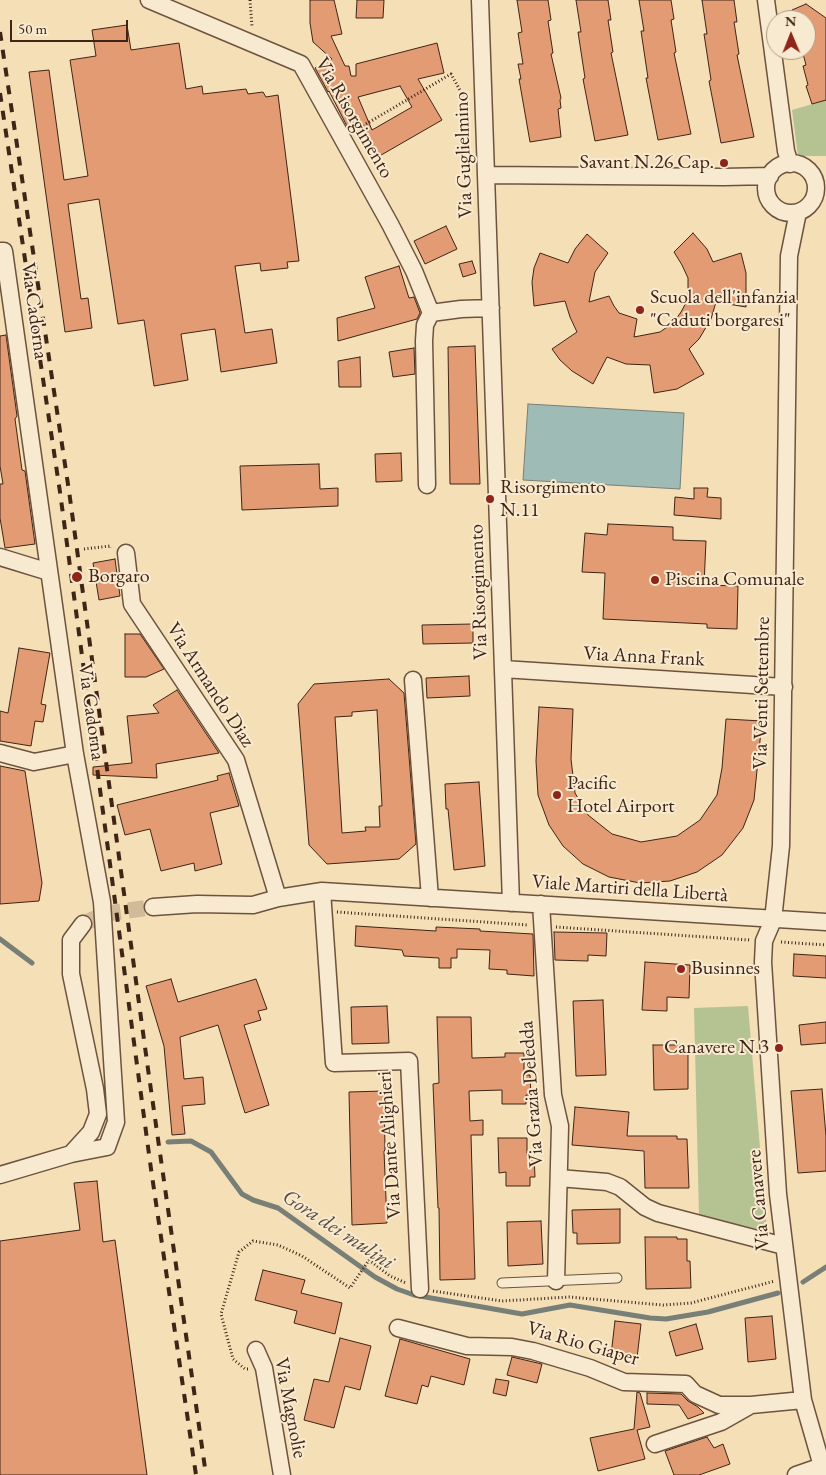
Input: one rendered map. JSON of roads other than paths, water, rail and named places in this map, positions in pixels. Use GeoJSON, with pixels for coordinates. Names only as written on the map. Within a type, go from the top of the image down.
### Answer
{"type":"FeatureCollection","features":[{"type":"Feature","properties":{"kind":"street","name":"Via Risorgimento"},"geometry":{"type":"LineString","coordinates":[[149,0],[301,64],[390,224],[414,271],[431,313]]}},
{"type":"Feature","properties":{"kind":"street","name":"Via Guglielmino"},"geometry":{"type":"LineString","coordinates":[[480,0],[490,308]]}},
{"type":"Feature","properties":{"kind":"street"},"geometry":{"type":"LineString","coordinates":[[766,0],[786,151],[790,164]]}},
{"type":"Feature","properties":{"kind":"street"},"geometry":{"type":"LineString","coordinates":[[790,164],[798,164],[810,172],[821,196],[798,212],[788,213],[780,211],[773,206],[766,192],[770,176],[782,165],[790,164]]}},
{"type":"Feature","properties":{"kind":"street"},"geometry":{"type":"LineString","coordinates":[[486,175],[770,176]]}},
{"type":"Feature","properties":{"kind":"street","name":"Via Venti Settembre"},"geometry":{"type":"LineString","coordinates":[[780,211],[789,256]]}},
{"type":"Feature","properties":{"kind":"street","name":"Via Venti Settembre"},"geometry":{"type":"LineString","coordinates":[[772,920],[781,846],[789,256],[798,212]]}},
{"type":"Feature","properties":{"kind":"street","name":"Via Cadorna"},"geometry":{"type":"LineString","coordinates":[[0,251],[4,251],[75,754],[102,902],[116,1122],[107,1147],[72,1154]]}},
{"type":"Feature","properties":{"kind":"street","name":"Via Risorgimento"},"geometry":{"type":"LineString","coordinates":[[490,308],[511,903]]}},
{"type":"Feature","properties":{"kind":"street"},"geometry":{"type":"LineString","coordinates":[[427,485],[425,325],[431,313],[490,308]]}},
{"type":"Feature","properties":{"kind":"street","name":"Via Armando Diaz"},"geometry":{"type":"LineString","coordinates":[[126,553],[132,604],[236,760],[278,898]]}},
{"type":"Feature","properties":{"kind":"street"},"geometry":{"type":"LineString","coordinates":[[0,557],[49,572]]}},
{"type":"Feature","properties":{"kind":"street","name":"Via Anna Frank"},"geometry":{"type":"LineString","coordinates":[[502,669],[784,687]]}},
{"type":"Feature","properties":{"kind":"street"},"geometry":{"type":"LineString","coordinates":[[413,680],[430,898]]}},
{"type":"Feature","properties":{"kind":"street"},"geometry":{"type":"LineString","coordinates":[[0,753],[34,762],[75,754]]}},
{"type":"Feature","properties":{"kind":"street","name":"Viale Martiri della Libertà"},"geometry":{"type":"LineString","coordinates":[[153,907],[197,904],[254,905],[278,898],[322,890],[826,922]]}},
{"type":"Feature","properties":{"kind":"street","name":"Via Dante Alighieri"},"geometry":{"type":"LineString","coordinates":[[322,890],[334,1063],[408,1061],[420,1289]]}},
{"type":"Feature","properties":{"kind":"street","name":"Via Grazia Deledda"},"geometry":{"type":"LineString","coordinates":[[541,904],[554,1096],[560,1126],[556,1281]]}},
{"type":"Feature","properties":{"kind":"street","name":"Via Canavere"},"geometry":{"type":"LineString","coordinates":[[772,920],[764,941],[763,962],[778,1194],[803,1400],[824,1470]]}},
{"type":"Feature","properties":{"kind":"street"},"geometry":{"type":"LineString","coordinates":[[0,1176],[72,1154],[91,1132],[98,1114],[95,1089],[71,974],[71,940],[83,924]]}},
{"type":"Feature","properties":{"kind":"street"},"geometry":{"type":"LineString","coordinates":[[559,1178],[607,1182],[620,1187],[645,1207],[658,1213],[784,1246]]}},
{"type":"Feature","properties":{"kind":"street","name":"Via Rio Giaper"},"geometry":{"type":"LineString","coordinates":[[398,1328],[467,1346],[512,1346],[533,1351],[590,1368],[624,1382],[686,1384],[695,1394],[719,1405],[751,1405],[803,1400]]}},
{"type":"Feature","properties":{"kind":"street","name":"Via Magnolie"},"geometry":{"type":"LineString","coordinates":[[256,1350],[264,1368],[282,1475]]}},
{"type":"Feature","properties":{"kind":"street","name":"Via Rio Giaper"},"geometry":{"type":"LineString","coordinates":[[655,1444],[721,1422],[751,1405]]}},
{"type":"Feature","properties":{"kind":"street"},"geometry":{"type":"LineString","coordinates":[[796,1475],[824,1470]]}},
{"type":"Feature","properties":{"kind":"lane"},"geometry":{"type":"LineString","coordinates":[[502,1283],[617,1278]]}},
{"type":"Feature","properties":{"kind":"water"},"geometry":{"type":"Polygon","coordinates":[[[528,404],[684,413],[680,489],[523,480],[528,404]]]}},
{"type":"Feature","properties":{"kind":"waterway","name":"Gora dei mulini"},"geometry":{"type":"LineString","coordinates":[[0,939],[32,963]]}},
{"type":"Feature","properties":{"kind":"waterway","name":"Gora dei mulini"},"geometry":{"type":"LineString","coordinates":[[168,1142],[191,1141],[211,1152],[242,1194],[253,1200],[278,1208],[375,1277],[397,1289],[414,1295],[522,1314],[570,1305],[666,1319],[708,1312],[778,1293]]}},
{"type":"Feature","properties":{"kind":"waterway","name":"Gora dei mulini"},"geometry":{"type":"LineString","coordinates":[[803,1282],[826,1267]]}},
{"type":"Feature","properties":{"kind":"tunnel"},"geometry":{"type":"LineString","coordinates":[[83,924],[104,914],[153,907]]}},
{"type":"Feature","properties":{"kind":"railway"},"geometry":{"type":"LineString","coordinates":[[0,32],[69,491],[206,1475]]}},
{"type":"Feature","properties":{"kind":"railway"},"geometry":{"type":"LineString","coordinates":[[0,93],[60,492],[151,1169],[196,1475]]}},
{"type":"Feature","properties":{"kind":"place","name":"Savant N.26 Cap."},"geometry":{"type":"Point","coordinates":[724,163]}},
{"type":"Feature","properties":{"kind":"place","name":"Scuola dell'infanzia \"Caduti borgaresi\""},"geometry":{"type":"Point","coordinates":[640,310]}},
{"type":"Feature","properties":{"kind":"place","name":"Risorgimento N.11"},"geometry":{"type":"Point","coordinates":[490,499]}},
{"type":"Feature","properties":{"kind":"place","name":"Borgaro"},"geometry":{"type":"Point","coordinates":[77,577]}},
{"type":"Feature","properties":{"kind":"place","name":"Piscina Comunale"},"geometry":{"type":"Point","coordinates":[655,580]}},
{"type":"Feature","properties":{"kind":"place","name":"Pacific Hotel Airport"},"geometry":{"type":"Point","coordinates":[557,795]}},
{"type":"Feature","properties":{"kind":"place","name":"Businnes"},"geometry":{"type":"Point","coordinates":[681,969]}},
{"type":"Feature","properties":{"kind":"place","name":"Canavere N.3"},"geometry":{"type":"Point","coordinates":[779,1048]}}]}
